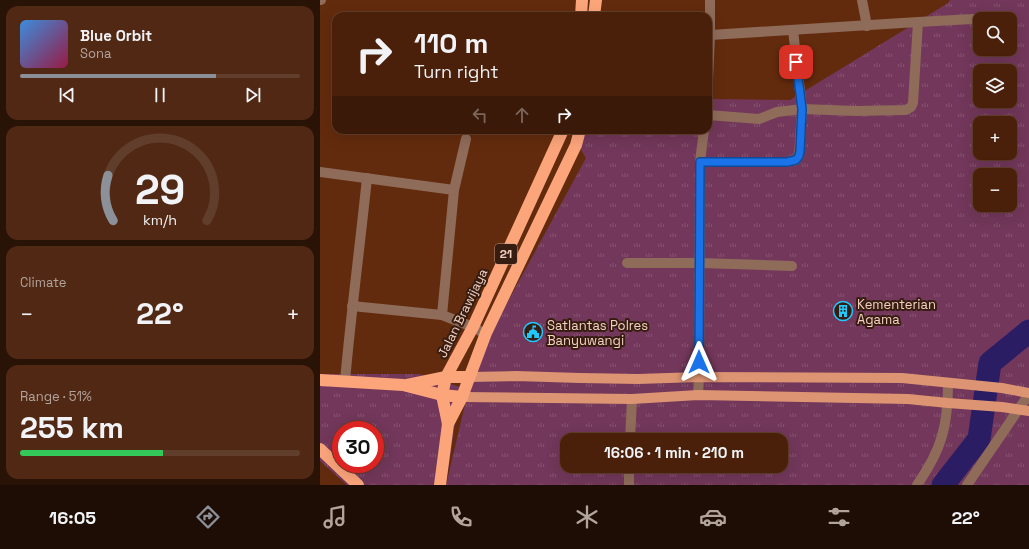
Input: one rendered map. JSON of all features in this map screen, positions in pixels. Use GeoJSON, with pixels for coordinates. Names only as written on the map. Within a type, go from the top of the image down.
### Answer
{"type":"FeatureCollection","features":[{"type":"Feature","properties":{"kind":"highway"},"geometry":{"type":"LineString","coordinates":[[581,12],[582,0]]}},
{"type":"Feature","properties":{"kind":"highway"},"geometry":{"type":"LineString","coordinates":[[594,12],[596,0]]}},
{"type":"Feature","properties":{"kind":"highway","name":"Jalan Brawijaya"},"geometry":{"type":"LineString","coordinates":[[446,377],[473,327],[561,134]]}},
{"type":"Feature","properties":{"kind":"highway","name":"21"},"geometry":{"type":"LineString","coordinates":[[448,424],[462,397],[485,334],[576,145],[579,134]]}},
{"type":"Feature","properties":{"kind":"highway"},"geometry":{"type":"LineString","coordinates":[[403,385],[446,377],[469,377]]}},
{"type":"Feature","properties":{"kind":"highway","name":"21"},"geometry":{"type":"LineString","coordinates":[[440,485],[448,424],[442,395],[446,377]]}},
{"type":"Feature","properties":{"kind":"highway"},"geometry":{"type":"LineString","coordinates":[[320,380],[403,385],[442,395],[462,397]]}},
{"type":"Feature","properties":{"kind":"highway"},"geometry":{"type":"LineString","coordinates":[[320,449],[358,485]]}},
{"type":"Feature","properties":{"kind":"main road"},"geometry":{"type":"LineString","coordinates":[[469,377],[516,376],[638,379],[699,377],[902,378],[1002,388],[1029,393]]}},
{"type":"Feature","properties":{"kind":"main road"},"geometry":{"type":"LineString","coordinates":[[462,397],[632,399],[698,395],[908,398],[1029,411]]}},
{"type":"Feature","properties":{"kind":"street"},"geometry":{"type":"LineString","coordinates":[[710,0],[710,12]]}},
{"type":"Feature","properties":{"kind":"street"},"geometry":{"type":"LineString","coordinates":[[862,0],[867,26]]}},
{"type":"Feature","properties":{"kind":"street"},"geometry":{"type":"LineString","coordinates":[[712,35],[973,19]]}},
{"type":"Feature","properties":{"kind":"street"},"geometry":{"type":"LineString","coordinates":[[712,115],[758,119],[777,112],[802,109],[906,110],[914,103],[918,22]]}},
{"type":"Feature","properties":{"kind":"street"},"geometry":{"type":"LineString","coordinates":[[700,162],[787,162],[796,160],[799,156],[802,109],[792,30]]}},
{"type":"Feature","properties":{"kind":"street"},"geometry":{"type":"LineString","coordinates":[[698,395],[700,162],[704,134]]}},
{"type":"Feature","properties":{"kind":"street"},"geometry":{"type":"LineString","coordinates":[[442,315],[454,190],[466,139]]}},
{"type":"Feature","properties":{"kind":"street"},"geometry":{"type":"LineString","coordinates":[[320,172],[454,190]]}},
{"type":"Feature","properties":{"kind":"street"},"geometry":{"type":"LineString","coordinates":[[345,381],[367,178]]}},
{"type":"Feature","properties":{"kind":"street"},"geometry":{"type":"LineString","coordinates":[[627,263],[700,263],[792,266]]}},
{"type":"Feature","properties":{"kind":"street"},"geometry":{"type":"LineString","coordinates":[[352,306],[442,315],[473,327],[485,334]]}},
{"type":"Feature","properties":{"kind":"street"},"geometry":{"type":"LineString","coordinates":[[917,485],[938,449],[945,428],[950,383]]}},
{"type":"Feature","properties":{"kind":"street"},"geometry":{"type":"LineString","coordinates":[[967,485],[1029,393]]}},
{"type":"Feature","properties":{"kind":"street"},"geometry":{"type":"LineString","coordinates":[[630,433],[632,399]]}},
{"type":"Feature","properties":{"kind":"street"},"geometry":{"type":"LineString","coordinates":[[629,485],[630,473]]}},
{"type":"Feature","properties":{"kind":"green space"},"geometry":{"type":"Polygon","coordinates":[[[950,0],[1029,0],[1029,485],[446,485],[475,362],[586,158],[571,134],[712,134],[712,99],[790,100],[948,3],[950,0]]]}},
{"type":"Feature","properties":{"kind":"green space"},"geometry":{"type":"Polygon","coordinates":[[[320,374],[419,374],[460,387],[445,485],[347,485],[334,473],[384,473],[384,421],[332,421],[332,472],[320,461],[320,374]]]}},
{"type":"Feature","properties":{"kind":"waterway"},"geometry":{"type":"LineString","coordinates":[[943,485],[979,439],[990,363],[1029,331]]}},
{"type":"Feature","properties":{"kind":"place","name":"Kementerian Agama"},"geometry":{"type":"Point","coordinates":[843,311]}},
{"type":"Feature","properties":{"kind":"place","name":"Satlantas Polres Banyuwangi"},"geometry":{"type":"Point","coordinates":[533,332]}},
{"type":"Feature","properties":{"kind":"route"},"geometry":{"type":"LineString","coordinates":[[699,362],[700,162],[787,162],[796,160],[800,151],[802,109],[796,62]]}}]}
